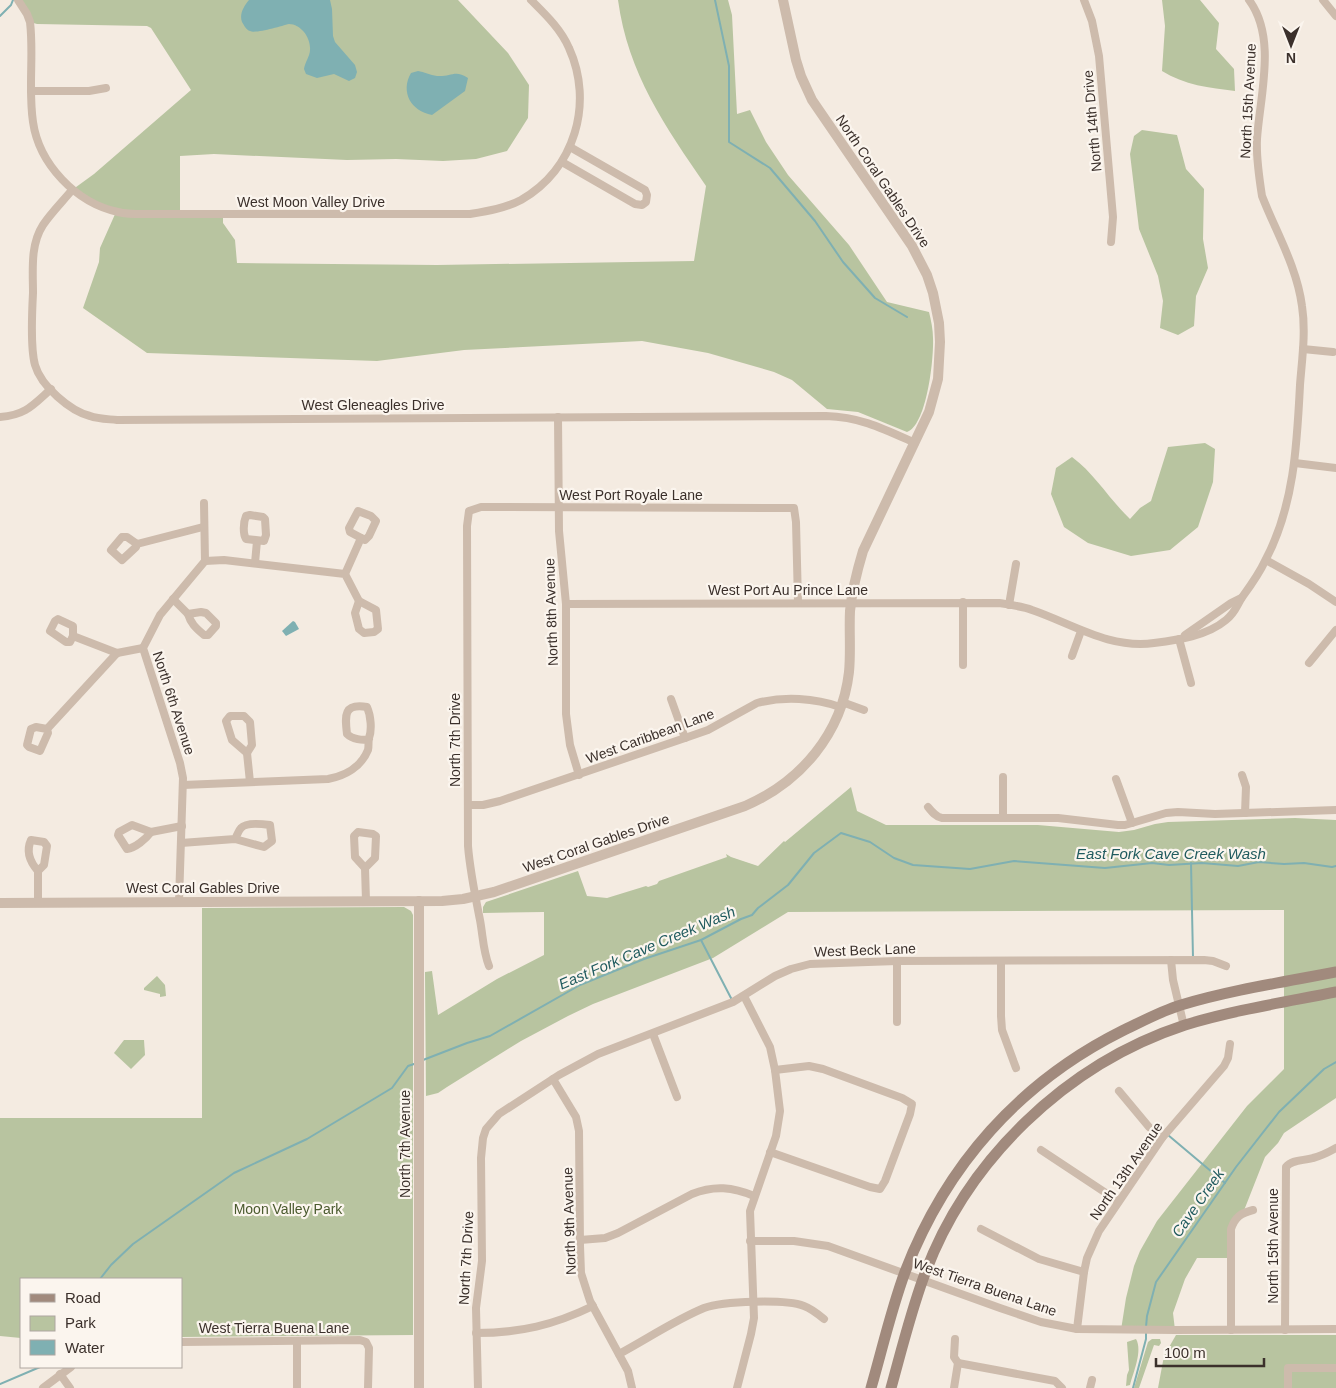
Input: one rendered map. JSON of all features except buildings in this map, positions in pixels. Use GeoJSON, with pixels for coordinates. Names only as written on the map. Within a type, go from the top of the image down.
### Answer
{"type":"FeatureCollection","features":[{"type":"Feature","properties":{"kind":"main road"},"geometry":{"type":"LineString","coordinates":[[871,1388],[905,1273],[933,1212],[956,1175],[992,1127],[1012,1107],[1040,1083],[1096,1044],[1179,1006],[1211,997],[1336,972]]}},
{"type":"Feature","properties":{"kind":"main road"},"geometry":{"type":"LineString","coordinates":[[891,1388],[923,1279],[947,1227],[963,1198],[987,1165],[1017,1130],[1050,1099],[1104,1062],[1152,1038],[1184,1026],[1216,1016],[1336,992]]}},
{"type":"Feature","properties":{"kind":"street","name":"West Moon Valley Drive"},"geometry":{"type":"LineString","coordinates":[[18,0],[30,22],[33,124],[46,160],[56,174],[72,190],[91,202],[116,212],[130,214],[470,214],[509,206],[522,199],[549,178],[562,162],[575,135],[581,99],[576,66],[568,46],[558,31],[531,0]]}},
{"type":"Feature","properties":{"kind":"street","name":"North Coral Gables Drive"},"geometry":{"type":"LineString","coordinates":[[783,0],[796,60],[812,100],[912,246],[927,274],[934,293],[940,323],[940,361],[938,379],[930,412]]}},
{"type":"Feature","properties":{"kind":"street","name":"North 14th Drive"},"geometry":{"type":"LineString","coordinates":[[1084,0],[1092,21],[1099,56],[1113,217],[1110,242]]}},
{"type":"Feature","properties":{"kind":"street","name":"North 15th Avenue"},"geometry":{"type":"LineString","coordinates":[[1249,0],[1262,23],[1265,40],[1257,139],[1262,196],[1297,281],[1303,312],[1303,350],[1295,463],[1287,502],[1266,560]]}},
{"type":"Feature","properties":{"kind":"street"},"geometry":{"type":"LineString","coordinates":[[1323,0],[1336,16]]}},
{"type":"Feature","properties":{"kind":"street"},"geometry":{"type":"LineString","coordinates":[[31,91],[89,91],[106,88]]}},
{"type":"Feature","properties":{"kind":"street"},"geometry":{"type":"LineString","coordinates":[[562,162],[635,204],[642,204],[648,199],[645,190],[570,147]]}},
{"type":"Feature","properties":{"kind":"street","name":"West Gleneagles Drive"},"geometry":{"type":"LineString","coordinates":[[72,190],[42,226],[36,242],[33,257],[33,334],[36,366],[43,380],[56,396],[76,410],[90,416],[117,420],[843,417],[872,424],[915,443]]}},
{"type":"Feature","properties":{"kind":"street"},"geometry":{"type":"LineString","coordinates":[[1303,350],[1333,352]]}},
{"type":"Feature","properties":{"kind":"street"},"geometry":{"type":"LineString","coordinates":[[0,417],[25,412],[51,389]]}},
{"type":"Feature","properties":{"kind":"street","name":"West Coral Gables Drive"},"geometry":{"type":"LineString","coordinates":[[0,903],[452,900],[494,892],[732,811],[758,800],[788,781],[809,762],[827,737],[846,689],[850,663],[851,602],[863,551],[930,412]]}},
{"type":"Feature","properties":{"kind":"street","name":"North 8th Avenue"},"geometry":{"type":"LineString","coordinates":[[558,417],[559,531],[566,604],[566,714],[570,744],[579,775]]}},
{"type":"Feature","properties":{"kind":"street"},"geometry":{"type":"LineString","coordinates":[[1295,463],[1336,468]]}},
{"type":"Feature","properties":{"kind":"street"},"geometry":{"type":"LineString","coordinates":[[204,503],[205,561],[224,560],[345,574]]}},
{"type":"Feature","properties":{"kind":"street","name":"West Port Royale Lane"},"geometry":{"type":"LineString","coordinates":[[469,511],[481,507],[794,508],[798,602]]}},
{"type":"Feature","properties":{"kind":"street","name":"North 7th Drive"},"geometry":{"type":"LineString","coordinates":[[469,511],[467,526],[468,852],[484,954],[489,966]]}},
{"type":"Feature","properties":{"kind":"street"},"geometry":{"type":"LineString","coordinates":[[137,544],[203,527]]}},
{"type":"Feature","properties":{"kind":"street"},"geometry":{"type":"LineString","coordinates":[[345,574],[361,538]]}},
{"type":"Feature","properties":{"kind":"street"},"geometry":{"type":"LineString","coordinates":[[255,563],[257,541]]}},
{"type":"Feature","properties":{"kind":"street"},"geometry":{"type":"LineString","coordinates":[[1266,560],[1309,584],[1336,602]]}},
{"type":"Feature","properties":{"kind":"street","name":"West Port Au Prince Lane"},"geometry":{"type":"LineString","coordinates":[[566,604],[999,603],[1031,610],[1081,631],[1109,640],[1137,644],[1154,643],[1201,634],[1217,626],[1236,610],[1241,598],[1266,560]]}},
{"type":"Feature","properties":{"kind":"street","name":"North 6th Avenue"},"geometry":{"type":"LineString","coordinates":[[179,901],[183,785],[180,763],[143,648],[160,615],[205,561]]}},
{"type":"Feature","properties":{"kind":"street"},"geometry":{"type":"LineString","coordinates":[[1009,605],[1016,564]]}},
{"type":"Feature","properties":{"kind":"street"},"geometry":{"type":"LineString","coordinates":[[345,574],[359,601]]}},
{"type":"Feature","properties":{"kind":"street"},"geometry":{"type":"LineString","coordinates":[[173,599],[188,614]]}},
{"type":"Feature","properties":{"kind":"street"},"geometry":{"type":"LineString","coordinates":[[963,602],[963,665]]}},
{"type":"Feature","properties":{"kind":"street"},"geometry":{"type":"LineString","coordinates":[[1309,663],[1336,630]]}},
{"type":"Feature","properties":{"kind":"street"},"geometry":{"type":"LineString","coordinates":[[1072,656],[1081,631]]}},
{"type":"Feature","properties":{"kind":"street"},"geometry":{"type":"LineString","coordinates":[[73,636],[118,653],[143,648]]}},
{"type":"Feature","properties":{"kind":"street"},"geometry":{"type":"LineString","coordinates":[[1179,638],[1191,683]]}},
{"type":"Feature","properties":{"kind":"street"},"geometry":{"type":"LineString","coordinates":[[47,729],[118,653]]}},
{"type":"Feature","properties":{"kind":"street"},"geometry":{"type":"LineString","coordinates":[[672,699],[685,738]]}},
{"type":"Feature","properties":{"kind":"street","name":"West Caribbean Lane"},"geometry":{"type":"LineString","coordinates":[[468,805],[492,804],[708,730],[757,703],[809,700],[841,704]]}},
{"type":"Feature","properties":{"kind":"street"},"geometry":{"type":"LineString","coordinates":[[841,704],[864,710]]}},
{"type":"Feature","properties":{"kind":"street"},"geometry":{"type":"LineString","coordinates":[[183,785],[328,779],[342,776],[358,765],[368,748],[371,734],[369,711],[367,708],[350,708],[345,715],[347,734],[352,738],[365,740],[369,738]]}},
{"type":"Feature","properties":{"kind":"street"},"geometry":{"type":"LineString","coordinates":[[247,754],[230,738],[226,721],[230,716],[244,716],[250,722],[252,745],[247,754],[250,782]]}},
{"type":"Feature","properties":{"kind":"street"},"geometry":{"type":"LineString","coordinates":[[1242,775],[1246,787],[1245,814]]}},
{"type":"Feature","properties":{"kind":"street"},"geometry":{"type":"LineString","coordinates":[[1003,818],[1004,777]]}},
{"type":"Feature","properties":{"kind":"street"},"geometry":{"type":"LineString","coordinates":[[1116,779],[1132,823]]}},
{"type":"Feature","properties":{"kind":"street"},"geometry":{"type":"LineString","coordinates":[[928,806],[938,817],[942,818],[1058,818],[1118,825],[1166,813],[1245,814],[1336,810]]}},
{"type":"Feature","properties":{"kind":"street"},"geometry":{"type":"LineString","coordinates":[[181,843],[235,839],[264,847],[272,842],[270,825],[244,826],[240,828],[235,839]]}},
{"type":"Feature","properties":{"kind":"street"},"geometry":{"type":"LineString","coordinates":[[151,832],[182,826]]}},
{"type":"Feature","properties":{"kind":"street"},"geometry":{"type":"LineString","coordinates":[[365,868],[375,858],[376,836],[358,832],[354,836],[355,857],[365,868],[366,901]]}},
{"type":"Feature","properties":{"kind":"street"},"geometry":{"type":"LineString","coordinates":[[38,871],[38,902]]}},
{"type":"Feature","properties":{"kind":"street","name":"North 7th Avenue"},"geometry":{"type":"LineString","coordinates":[[419,901],[419,1388]]}},
{"type":"Feature","properties":{"kind":"street"},"geometry":{"type":"LineString","coordinates":[[1171,960],[1172,980],[1184,1026]]}},
{"type":"Feature","properties":{"kind":"street","name":"West Beck Lane"},"geometry":{"type":"LineString","coordinates":[[486,1129],[499,1114],[553,1079],[598,1054],[718,1008],[744,996],[775,976],[810,964],[897,961],[1171,960],[1213,961],[1226,966]]}},
{"type":"Feature","properties":{"kind":"street"},"geometry":{"type":"LineString","coordinates":[[897,961],[897,1022]]}},
{"type":"Feature","properties":{"kind":"street"},"geometry":{"type":"LineString","coordinates":[[1001,961],[1002,1024],[1016,1068]]}},
{"type":"Feature","properties":{"kind":"street"},"geometry":{"type":"LineString","coordinates":[[737,1388],[751,1334],[753,1303],[750,1211],[779,1119],[774,1059],[766,1037],[744,996]]}},
{"type":"Feature","properties":{"kind":"street"},"geometry":{"type":"LineString","coordinates":[[652,1034],[677,1097]]}},
{"type":"Feature","properties":{"kind":"street","name":"North 13th Avenue"},"geometry":{"type":"LineString","coordinates":[[1076,1329],[1084,1272],[1099,1231],[1162,1138],[1224,1066],[1228,1058],[1230,1044]]}},
{"type":"Feature","properties":{"kind":"street"},"geometry":{"type":"LineString","coordinates":[[770,1152],[880,1189],[885,1182],[912,1104],[902,1098],[823,1069],[809,1066],[775,1070]]}},
{"type":"Feature","properties":{"kind":"street","name":"North 9th Avenue"},"geometry":{"type":"LineString","coordinates":[[553,1079],[578,1123],[581,1273],[593,1306],[619,1354],[631,1380],[632,1388]]}},
{"type":"Feature","properties":{"kind":"street"},"geometry":{"type":"LineString","coordinates":[[1119,1091],[1149,1127],[1162,1138]]}},
{"type":"Feature","properties":{"kind":"street","name":"North 7th Drive"},"geometry":{"type":"LineString","coordinates":[[478,1388],[476,1334],[477,1298],[482,1261],[481,1148],[486,1129]]}},
{"type":"Feature","properties":{"kind":"street","name":"North 15th Avenue"},"geometry":{"type":"LineString","coordinates":[[1285,1330],[1285,1172],[1289,1164],[1311,1159],[1336,1148]]}},
{"type":"Feature","properties":{"kind":"street"},"geometry":{"type":"LineString","coordinates":[[1041,1150],[1118,1201]]}},
{"type":"Feature","properties":{"kind":"street"},"geometry":{"type":"LineString","coordinates":[[580,1240],[605,1238],[618,1233],[704,1189],[727,1188],[754,1196]]}},
{"type":"Feature","properties":{"kind":"street"},"geometry":{"type":"LineString","coordinates":[[1231,1330],[1231,1229],[1234,1219],[1243,1213],[1253,1210]]}},
{"type":"Feature","properties":{"kind":"street"},"geometry":{"type":"LineString","coordinates":[[981,1228],[1019,1250],[1048,1262],[1084,1272]]}},
{"type":"Feature","properties":{"kind":"street","name":"West Tierra Buena Lane"},"geometry":{"type":"LineString","coordinates":[[750,1241],[787,1241],[821,1244],[1027,1317],[1076,1329],[1336,1329]]}},
{"type":"Feature","properties":{"kind":"street"},"geometry":{"type":"LineString","coordinates":[[619,1354],[706,1308],[723,1304],[782,1303],[803,1306],[814,1311],[824,1319]]}},
{"type":"Feature","properties":{"kind":"street"},"geometry":{"type":"LineString","coordinates":[[476,1334],[530,1330],[558,1321],[593,1306]]}},
{"type":"Feature","properties":{"kind":"street"},"geometry":{"type":"LineString","coordinates":[[954,1388],[958,1363],[954,1357],[955,1339]]}},
{"type":"Feature","properties":{"kind":"street","name":"West Tierra Buena Lane"},"geometry":{"type":"LineString","coordinates":[[182,1342],[360,1340],[366,1342],[368,1348],[368,1388]]}},
{"type":"Feature","properties":{"kind":"street"},"geometry":{"type":"LineString","coordinates":[[297,1341],[297,1388]]}},
{"type":"Feature","properties":{"kind":"street"},"geometry":{"type":"LineString","coordinates":[[958,1363],[1055,1380],[1062,1388]]}},
{"type":"Feature","properties":{"kind":"street"},"geometry":{"type":"LineString","coordinates":[[44,1388],[69,1368]]}},
{"type":"Feature","properties":{"kind":"street"},"geometry":{"type":"LineString","coordinates":[[1288,1388],[1288,1368],[1336,1368]]}},
{"type":"Feature","properties":{"kind":"street"},"geometry":{"type":"LineString","coordinates":[[60,1374],[70,1388]]}},
{"type":"Feature","properties":{"kind":"green space"},"geometry":{"type":"Polygon","coordinates":[[[18,0],[458,0],[508,53],[529,85],[528,118],[507,151],[476,159],[443,161],[396,159],[347,160],[214,154],[180,156],[180,214],[223,214],[223,223],[235,240],[237,263],[437,265],[694,261],[706,186],[676,142],[639,76],[623,27],[618,0],[728,0],[732,15],[737,114],[750,110],[766,142],[788,175],[849,245],[887,302],[929,312],[933,335],[932,360],[928,390],[920,417],[914,427],[907,432],[858,412],[827,409],[792,380],[774,372],[708,353],[642,341],[464,350],[377,361],[147,353],[83,308],[99,262],[100,248],[116,212],[72,190],[94,174],[191,90],[151,28],[147,26],[37,24],[30,22],[18,0]]]}},
{"type":"Feature","properties":{"kind":"green space"},"geometry":{"type":"Polygon","coordinates":[[[1162,0],[1200,0],[1219,23],[1216,49],[1234,69],[1235,91],[1188,83],[1162,71],[1165,26],[1162,0]]]}},
{"type":"Feature","properties":{"kind":"green space"},"geometry":{"type":"Polygon","coordinates":[[[1142,130],[1177,135],[1186,169],[1204,189],[1203,239],[1208,268],[1196,296],[1194,326],[1178,335],[1160,328],[1163,301],[1158,276],[1139,229],[1130,154],[1134,136],[1142,130]]]}},
{"type":"Feature","properties":{"kind":"green space"},"geometry":{"type":"Polygon","coordinates":[[[1205,443],[1215,449],[1213,482],[1198,527],[1170,550],[1131,556],[1088,543],[1064,527],[1051,494],[1056,468],[1072,457],[1088,471],[1130,519],[1140,508],[1151,501],[1168,447],[1205,443]]]}},
{"type":"Feature","properties":{"kind":"green space"},"geometry":{"type":"Polygon","coordinates":[[[851,787],[857,811],[886,825],[1038,825],[1119,832],[1168,822],[1295,818],[1336,820],[1336,1098],[1284,1133],[1278,1143],[1265,1157],[1243,1213],[1234,1219],[1231,1258],[1197,1258],[1185,1279],[1173,1313],[1175,1330],[1121,1330],[1134,1266],[1157,1221],[1247,1106],[1284,1069],[1284,910],[788,912],[713,958],[593,1004],[568,1016],[521,1041],[438,1093],[426,1096],[425,972],[432,971],[438,1015],[497,979],[544,955],[544,912],[483,913],[483,907],[486,902],[578,871],[587,896],[607,898],[657,884],[659,881],[727,857],[726,854],[758,866],[784,841],[851,787]]]}},
{"type":"Feature","properties":{"kind":"green space","name":"Moon Valley Park"},"geometry":{"type":"Polygon","coordinates":[[[404,907],[411,911],[413,915],[413,1335],[182,1337],[182,1278],[20,1278],[20,1338],[0,1336],[0,1118],[202,1118],[202,908],[404,907]]]}},
{"type":"Feature","properties":{"kind":"green space"},"geometry":{"type":"Polygon","coordinates":[[[157,976],[165,985],[166,996],[160,997],[160,994],[144,990],[157,976]]]}},
{"type":"Feature","properties":{"kind":"green space"},"geometry":{"type":"Polygon","coordinates":[[[124,1040],[144,1040],[145,1055],[131,1069],[114,1053],[124,1040]]]}},
{"type":"Feature","properties":{"kind":"green space"},"geometry":{"type":"Polygon","coordinates":[[[1176,1335],[1336,1335],[1336,1388],[1158,1388],[1164,1356],[1176,1335]]]}},
{"type":"Feature","properties":{"kind":"green space"},"geometry":{"type":"Polygon","coordinates":[[[1136,1339],[1138,1344],[1137,1362],[1130,1385],[1126,1386],[1129,1370],[1127,1342],[1136,1339]]]}},
{"type":"Feature","properties":{"kind":"green space"},"geometry":{"type":"Polygon","coordinates":[[[1152,1339],[1160,1339],[1161,1343],[1159,1346],[1154,1345],[1139,1388],[1134,1388],[1148,1342],[1152,1339]]]}},
{"type":"Feature","properties":{"kind":"water"},"geometry":{"type":"Polygon","coordinates":[[[249,0],[330,0],[333,36],[335,42],[355,65],[357,72],[355,78],[349,81],[334,74],[317,78],[306,74],[304,69],[310,52],[310,45],[304,32],[297,26],[289,24],[263,31],[253,32],[249,30],[242,22],[241,16],[249,0]]]}},
{"type":"Feature","properties":{"kind":"water"},"geometry":{"type":"Polygon","coordinates":[[[418,71],[437,76],[464,75],[468,78],[465,91],[432,115],[425,113],[413,105],[407,94],[408,80],[411,73],[418,71]]]}},
{"type":"Feature","properties":{"kind":"water"},"geometry":{"type":"Polygon","coordinates":[[[293,621],[299,629],[286,636],[282,631],[293,621]]]}},
{"type":"Feature","properties":{"kind":"waterway"},"geometry":{"type":"LineString","coordinates":[[0,16],[11,5],[13,0]]}},
{"type":"Feature","properties":{"kind":"waterway"},"geometry":{"type":"LineString","coordinates":[[715,0],[729,66],[729,142],[770,168],[815,221],[843,262],[875,298],[907,317]]}},
{"type":"Feature","properties":{"kind":"waterway","name":"East Fork Cave Creek Wash"},"geometry":{"type":"LineString","coordinates":[[423,1060],[490,1036],[580,985],[644,959],[701,940],[752,915],[758,908],[788,885],[814,853],[841,833],[870,842],[894,858],[913,865],[970,869],[1014,861],[1105,868],[1152,863],[1169,865],[1202,863],[1238,866],[1259,862],[1336,866]]}},
{"type":"Feature","properties":{"kind":"waterway"},"geometry":{"type":"LineString","coordinates":[[1191,863],[1193,958]]}},
{"type":"Feature","properties":{"kind":"waterway"},"geometry":{"type":"LineString","coordinates":[[701,940],[732,1000]]}},
{"type":"Feature","properties":{"kind":"waterway","name":"Cave Creek"},"geometry":{"type":"LineString","coordinates":[[1146,1327],[1156,1282],[1236,1167],[1279,1112],[1324,1069],[1336,1062]]}},
{"type":"Feature","properties":{"kind":"waterway","name":"East Fork Cave Creek Wash"},"geometry":{"type":"LineString","coordinates":[[101,1278],[111,1265],[133,1244],[234,1173],[307,1139],[392,1088],[408,1066],[414,1064]]}},
{"type":"Feature","properties":{"kind":"waterway"},"geometry":{"type":"LineString","coordinates":[[1168,1135],[1225,1183]]}},
{"type":"Feature","properties":{"kind":"waterway","name":"Cave Creek"},"geometry":{"type":"LineString","coordinates":[[1133,1388],[1146,1339],[1146,1332]]}},
{"type":"Feature","properties":{"kind":"waterway","name":"East Fork Cave Creek Wash"},"geometry":{"type":"LineString","coordinates":[[0,1384],[38,1368]]}}]}
